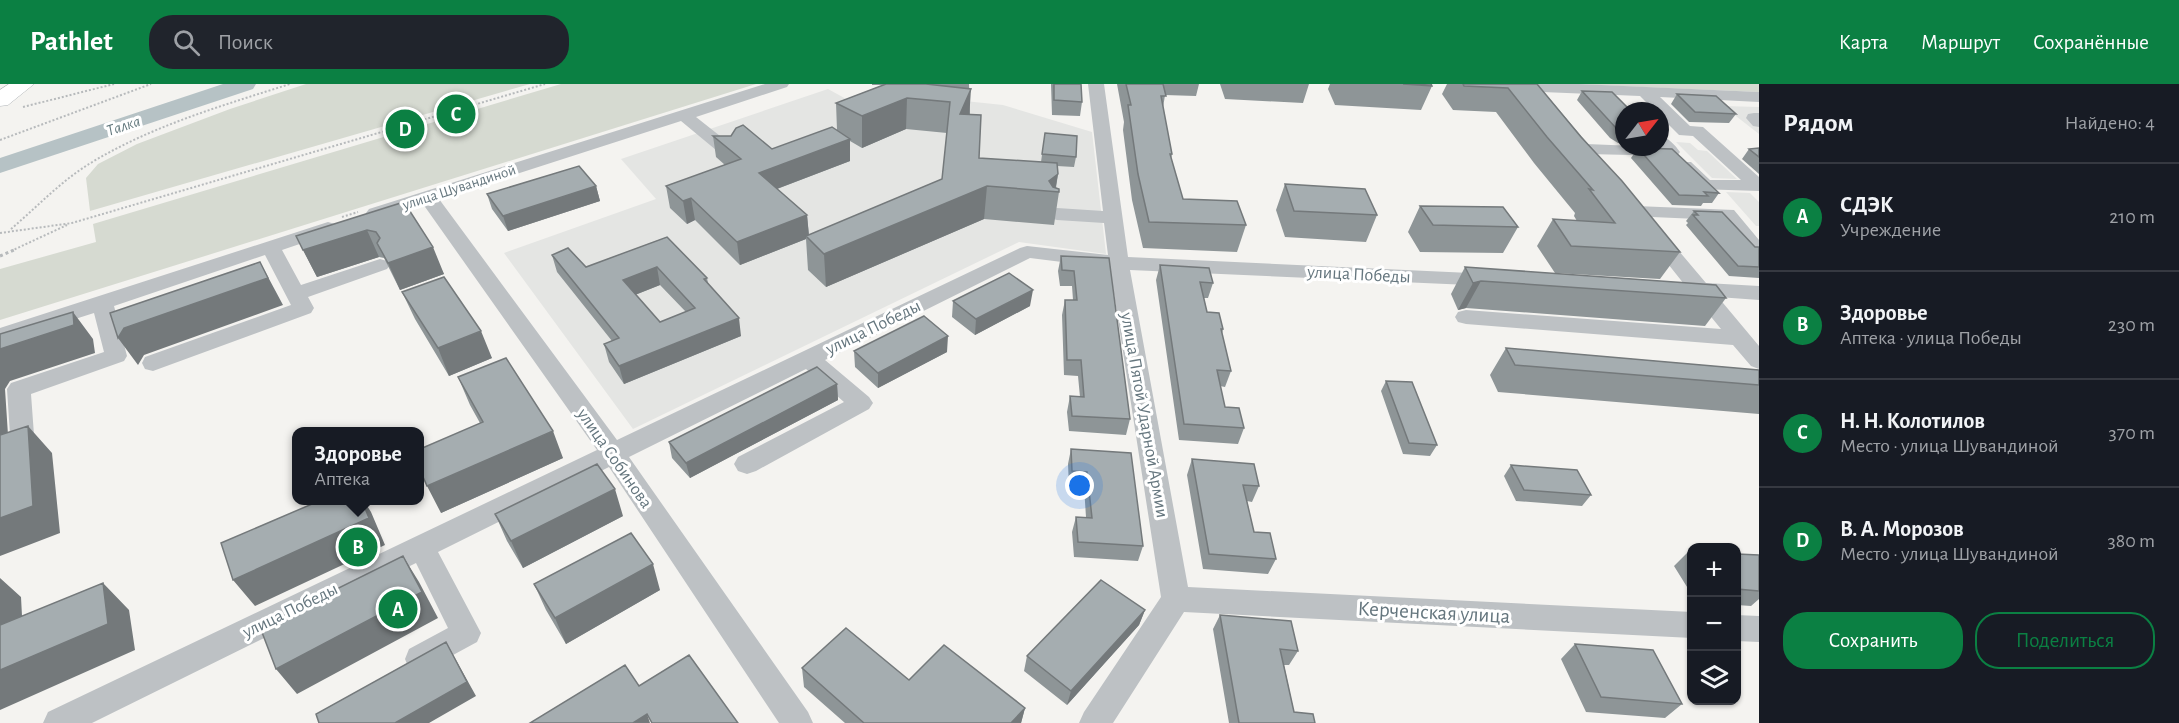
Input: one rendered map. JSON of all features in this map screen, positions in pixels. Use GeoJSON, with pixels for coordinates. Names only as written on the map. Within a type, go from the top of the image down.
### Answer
{"type":"FeatureCollection","features":[{"type":"Feature","properties":{"kind":"main road"},"geometry":{"type":"LineString","coordinates":[[0,87],[4,84]]}},
{"type":"Feature","properties":{"kind":"main road"},"geometry":{"type":"LineString","coordinates":[[10,104],[23,84]]}},
{"type":"Feature","properties":{"kind":"street","name":"улица Шувандиной"},"geometry":{"type":"LineString","coordinates":[[0,336],[781,84]]}},
{"type":"Feature","properties":{"kind":"street","name":"улица Пятой Ударной Армии"},"geometry":{"type":"LineString","coordinates":[[1096,84],[1119,262],[1176,599]]}},
{"type":"Feature","properties":{"kind":"street"},"geometry":{"type":"LineString","coordinates":[[1472,84],[1759,97]]}},
{"type":"Feature","properties":{"kind":"street"},"geometry":{"type":"LineString","coordinates":[[1534,87],[1553,109]]}},
{"type":"Feature","properties":{"kind":"street"},"geometry":{"type":"LineString","coordinates":[[1646,93],[1655,102]]}},
{"type":"Feature","properties":{"kind":"street"},"geometry":{"type":"LineString","coordinates":[[683,115],[728,151]]}},
{"type":"Feature","properties":{"kind":"street"},"geometry":{"type":"LineString","coordinates":[[1669,115],[1685,131],[1697,131],[1758,186],[1705,185],[1669,150]]}},
{"type":"Feature","properties":{"kind":"street"},"geometry":{"type":"LineString","coordinates":[[1573,133],[1601,167]]}},
{"type":"Feature","properties":{"kind":"street"},"geometry":{"type":"LineString","coordinates":[[1586,149],[1615,148]]}},
{"type":"Feature","properties":{"kind":"street"},"geometry":{"type":"LineString","coordinates":[[1622,194],[1698,290],[1747,340],[1759,361]]}},
{"type":"Feature","properties":{"kind":"street","name":"улица Собинова"},"geometry":{"type":"LineString","coordinates":[[428,197],[612,452],[796,723]]}},
{"type":"Feature","properties":{"kind":"street"},"geometry":{"type":"LineString","coordinates":[[1636,212],[1726,214],[1755,248]]}},
{"type":"Feature","properties":{"kind":"street"},"geometry":{"type":"LineString","coordinates":[[1057,214],[1113,218]]}},
{"type":"Feature","properties":{"kind":"street"},"geometry":{"type":"LineString","coordinates":[[153,363],[303,308],[271,247]]}},
{"type":"Feature","properties":{"kind":"street","name":"улица Победы"},"geometry":{"type":"LineString","coordinates":[[59,723],[1027,252],[1119,262],[1509,281]]}},
{"type":"Feature","properties":{"kind":"street"},"geometry":{"type":"LineString","coordinates":[[296,294],[380,265]]}},
{"type":"Feature","properties":{"kind":"street"},"geometry":{"type":"LineString","coordinates":[[1663,288],[1759,293]]}},
{"type":"Feature","properties":{"kind":"street"},"geometry":{"type":"LineString","coordinates":[[22,435],[19,389],[116,356],[102,303]]}},
{"type":"Feature","properties":{"kind":"street"},"geometry":{"type":"LineString","coordinates":[[1466,317],[1747,340]]}},
{"type":"Feature","properties":{"kind":"street"},"geometry":{"type":"LineString","coordinates":[[747,464],[861,403],[808,358]]}},
{"type":"Feature","properties":{"kind":"street"},"geometry":{"type":"LineString","coordinates":[[394,673],[466,633],[421,546]]}},
{"type":"Feature","properties":{"kind":"street"},"geometry":{"type":"LineString","coordinates":[[1095,723],[1176,599]]}},
{"type":"Feature","properties":{"kind":"street","name":"Керченская улица"},"geometry":{"type":"LineString","coordinates":[[1176,599],[1687,625]]}},
{"type":"Feature","properties":{"kind":"street"},"geometry":{"type":"LineString","coordinates":[[1741,628],[1759,629]]}},
{"type":"Feature","properties":{"kind":"path"},"geometry":{"type":"LineString","coordinates":[[10,104],[114,84]]}},
{"type":"Feature","properties":{"kind":"path"},"geometry":{"type":"LineString","coordinates":[[0,140],[151,84]]}},
{"type":"Feature","properties":{"kind":"path"},"geometry":{"type":"LineString","coordinates":[[9,230],[62,183],[131,140],[182,119],[290,84]]}},
{"type":"Feature","properties":{"kind":"path"},"geometry":{"type":"LineString","coordinates":[[0,256],[72,223],[545,84]]}},
{"type":"Feature","properties":{"kind":"path"},"geometry":{"type":"LineString","coordinates":[[0,233],[72,223]]}},
{"type":"Feature","properties":{"kind":"shaded area"},"geometry":{"type":"Polygon","coordinates":[[[306,84],[530,84],[90,211],[86,178],[98,164],[137,144],[230,109],[306,84]]]}},
{"type":"Feature","properties":{"kind":"shaded area"},"geometry":{"type":"Polygon","coordinates":[[[561,84],[756,84],[0,320],[0,269],[96,242],[93,224],[561,84]]]}},
{"type":"Feature","properties":{"kind":"shaded area"},"geometry":{"type":"Polygon","coordinates":[[[1572,84],[1759,84],[1759,92],[1572,84]]]}},
{"type":"Feature","properties":{"kind":"shaded area"},"geometry":{"type":"Polygon","coordinates":[[[828,89],[870,112],[917,96],[1003,105],[1092,132],[1106,254],[1019,242],[633,429],[504,253],[656,199],[621,159],[828,89]]]}},
{"type":"Feature","properties":{"kind":"shaded area"},"geometry":{"type":"Polygon","coordinates":[[[1723,106],[1759,107],[1759,134],[1723,106]]]}},
{"type":"Feature","properties":{"kind":"shaded area"},"geometry":{"type":"Polygon","coordinates":[[[1676,142],[1690,143],[1698,150],[1707,151],[1737,179],[1712,178],[1676,142]]]}},
{"type":"Feature","properties":{"kind":"shaded area"},"geometry":{"type":"Polygon","coordinates":[[[1726,192],[1750,193],[1759,202],[1759,226],[1756,226],[1726,192]]]}},
{"type":"Feature","properties":{"kind":"building"},"geometry":{"type":"Polygon","coordinates":[[[886,84],[926,84],[971,89],[960,114],[981,115],[979,158],[1057,163],[1058,174],[1049,181],[1053,187],[1059,189],[1059,192],[987,186],[824,254],[806,236],[942,179],[950,102],[907,98],[862,116],[836,103],[886,84]]]}},
{"type":"Feature","properties":{"kind":"building"},"geometry":{"type":"Polygon","coordinates":[[[1054,84],[1081,84],[1082,102],[1054,100],[1054,84]]]}},
{"type":"Feature","properties":{"kind":"building"},"geometry":{"type":"Polygon","coordinates":[[[1126,84],[1163,84],[1166,96],[1161,96],[1172,154],[1170,154],[1183,199],[1237,201],[1246,225],[1149,222],[1138,174],[1128,105],[1131,105],[1126,84]]]}},
{"type":"Feature","properties":{"kind":"building"},"geometry":{"type":"Polygon","coordinates":[[[1403,84],[1431,84],[1432,86],[1403,84]]]}},
{"type":"Feature","properties":{"kind":"building"},"geometry":{"type":"Polygon","coordinates":[[[1463,84],[1537,84],[1581,137],[1622,181],[1680,252],[1571,246],[1553,219],[1615,223],[1589,189],[1593,190],[1508,88],[1464,86],[1463,84]]]}},
{"type":"Feature","properties":{"kind":"building"},"geometry":{"type":"Polygon","coordinates":[[[1582,91],[1612,92],[1622,102],[1615,102],[1615,127],[1582,91]]]}},
{"type":"Feature","properties":{"kind":"building"},"geometry":{"type":"Polygon","coordinates":[[[1677,94],[1716,96],[1736,114],[1695,112],[1677,94]]]}},
{"type":"Feature","properties":{"kind":"building"},"geometry":{"type":"Polygon","coordinates":[[[743,125],[772,149],[832,127],[850,139],[759,173],[807,215],[737,242],[691,198],[683,201],[666,186],[741,159],[713,136],[731,136],[736,128],[743,125]]]}},
{"type":"Feature","properties":{"kind":"building"},"geometry":{"type":"Polygon","coordinates":[[[1045,133],[1077,136],[1076,157],[1042,154],[1045,133]]]}},
{"type":"Feature","properties":{"kind":"building"},"geometry":{"type":"Polygon","coordinates":[[[1759,148],[1759,157],[1749,149],[1759,148]]]}},
{"type":"Feature","properties":{"kind":"building"},"geometry":{"type":"Polygon","coordinates":[[[1669,149],[1672,149],[1719,193],[1704,192],[1708,196],[1679,195],[1645,156],[1669,156],[1669,149]]]}},
{"type":"Feature","properties":{"kind":"building"},"geometry":{"type":"Polygon","coordinates":[[[579,166],[596,186],[503,216],[487,194],[579,166]]]}},
{"type":"Feature","properties":{"kind":"building"},"geometry":{"type":"Polygon","coordinates":[[[1285,184],[1365,189],[1377,215],[1294,211],[1285,184]]]}},
{"type":"Feature","properties":{"kind":"building"},"geometry":{"type":"Polygon","coordinates":[[[404,202],[433,247],[388,263],[377,243],[380,238],[376,232],[367,230],[303,250],[296,236],[404,202]]]}},
{"type":"Feature","properties":{"kind":"building"},"geometry":{"type":"Polygon","coordinates":[[[1420,206],[1503,207],[1518,227],[1433,225],[1420,206]]]}},
{"type":"Feature","properties":{"kind":"building"},"geometry":{"type":"Polygon","coordinates":[[[1694,211],[1722,212],[1755,247],[1759,247],[1759,267],[1738,266],[1693,215],[1698,215],[1694,211]]]}},
{"type":"Feature","properties":{"kind":"building"},"geometry":{"type":"Polygon","coordinates":[[[667,237],[707,278],[704,279],[739,318],[619,366],[604,344],[619,338],[552,255],[568,248],[586,267],[667,237]],[[657,267],[623,280],[660,322],[695,308],[657,267]]]}},
{"type":"Feature","properties":{"kind":"building"},"geometry":{"type":"Polygon","coordinates":[[[1061,256],[1109,258],[1130,419],[1072,416],[1070,396],[1084,397],[1081,360],[1067,360],[1065,300],[1077,300],[1074,271],[1062,270],[1061,256]]]}},
{"type":"Feature","properties":{"kind":"building"},"geometry":{"type":"Polygon","coordinates":[[[260,262],[268,278],[124,328],[118,338],[110,313],[260,262]]]}},
{"type":"Feature","properties":{"kind":"building"},"geometry":{"type":"Polygon","coordinates":[[[1160,265],[1209,268],[1213,283],[1200,282],[1207,312],[1219,313],[1223,329],[1221,329],[1231,371],[1217,370],[1225,407],[1239,408],[1244,428],[1184,424],[1160,265]]]}},
{"type":"Feature","properties":{"kind":"building"},"geometry":{"type":"Polygon","coordinates":[[[1465,267],[1716,285],[1726,298],[1481,281],[1473,283],[1465,267]]]}},
{"type":"Feature","properties":{"kind":"building"},"geometry":{"type":"Polygon","coordinates":[[[1009,273],[1033,290],[976,319],[953,301],[1009,273]]]}},
{"type":"Feature","properties":{"kind":"building"},"geometry":{"type":"Polygon","coordinates":[[[444,277],[481,331],[438,348],[402,292],[444,277]]]}},
{"type":"Feature","properties":{"kind":"building"},"geometry":{"type":"Polygon","coordinates":[[[73,312],[74,325],[0,349],[0,334],[73,312]]]}},
{"type":"Feature","properties":{"kind":"building"},"geometry":{"type":"Polygon","coordinates":[[[924,316],[948,336],[878,373],[854,351],[924,316]]]}},
{"type":"Feature","properties":{"kind":"building"},"geometry":{"type":"Polygon","coordinates":[[[1506,348],[1759,370],[1759,385],[1515,365],[1506,348]]]}},
{"type":"Feature","properties":{"kind":"building"},"geometry":{"type":"Polygon","coordinates":[[[506,358],[553,431],[427,486],[424,479],[424,447],[483,422],[458,377],[506,358]]]}},
{"type":"Feature","properties":{"kind":"building"},"geometry":{"type":"Polygon","coordinates":[[[817,367],[837,384],[686,463],[669,442],[817,367]]]}},
{"type":"Feature","properties":{"kind":"building"},"geometry":{"type":"Polygon","coordinates":[[[1386,381],[1412,382],[1437,445],[1409,443],[1386,381]]]}},
{"type":"Feature","properties":{"kind":"building"},"geometry":{"type":"Polygon","coordinates":[[[28,426],[33,506],[0,518],[0,435],[28,426]]]}},
{"type":"Feature","properties":{"kind":"building"},"geometry":{"type":"Polygon","coordinates":[[[1071,449],[1131,453],[1143,546],[1078,542],[1076,517],[1092,518],[1087,472],[1072,471],[1071,449]]]}},
{"type":"Feature","properties":{"kind":"building"},"geometry":{"type":"Polygon","coordinates":[[[1192,459],[1254,464],[1259,486],[1243,485],[1254,532],[1270,533],[1276,559],[1209,554],[1192,459]]]}},
{"type":"Feature","properties":{"kind":"building"},"geometry":{"type":"Polygon","coordinates":[[[597,464],[615,489],[511,541],[495,514],[597,464]]]}},
{"type":"Feature","properties":{"kind":"building"},"geometry":{"type":"Polygon","coordinates":[[[1511,465],[1577,470],[1591,495],[1524,490],[1511,465]]]}},
{"type":"Feature","properties":{"kind":"building"},"geometry":{"type":"Polygon","coordinates":[[[310,505],[364,505],[369,518],[233,580],[221,543],[310,505]]]}},
{"type":"Feature","properties":{"kind":"building"},"geometry":{"type":"Polygon","coordinates":[[[631,533],[653,564],[555,618],[534,584],[631,533]]]}},
{"type":"Feature","properties":{"kind":"building"},"geometry":{"type":"Polygon","coordinates":[[[1741,554],[1759,555],[1759,591],[1741,589],[1741,554]]]}},
{"type":"Feature","properties":{"kind":"building"},"geometry":{"type":"Polygon","coordinates":[[[403,556],[422,592],[276,669],[260,627],[403,556]]]}},
{"type":"Feature","properties":{"kind":"building"},"geometry":{"type":"Polygon","coordinates":[[[1101,580],[1145,610],[1071,691],[1027,656],[1101,580]]]}},
{"type":"Feature","properties":{"kind":"building"},"geometry":{"type":"Polygon","coordinates":[[[103,583],[108,624],[0,670],[0,625],[103,583]]]}},
{"type":"Feature","properties":{"kind":"building"},"geometry":{"type":"Polygon","coordinates":[[[1220,615],[1291,621],[1298,651],[1280,649],[1294,712],[1313,714],[1315,723],[1239,723],[1220,615]]]}},
{"type":"Feature","properties":{"kind":"building"},"geometry":{"type":"Polygon","coordinates":[[[846,628],[909,680],[944,645],[1025,708],[1011,723],[864,723],[802,668],[846,628]]]}},
{"type":"Feature","properties":{"kind":"building"},"geometry":{"type":"Polygon","coordinates":[[[446,642],[467,682],[395,723],[319,723],[316,714],[446,642]]]}},
{"type":"Feature","properties":{"kind":"building"},"geometry":{"type":"Polygon","coordinates":[[[1575,644],[1653,650],[1682,704],[1601,697],[1575,644]]]}},
{"type":"Feature","properties":{"kind":"building"},"geometry":{"type":"Polygon","coordinates":[[[689,655],[738,723],[652,723],[647,714],[633,723],[530,723],[625,665],[639,686],[689,655]]]}},
{"type":"Feature","properties":{"kind":"waterway","name":"Талка"},"geometry":{"type":"LineString","coordinates":[[0,166],[245,84]]}},
{"type":"Feature","properties":{"kind":"place","name":"Н. Н. Колотилов"},"geometry":{"type":"Point","coordinates":[456,114]}},
{"type":"Feature","properties":{"kind":"place","name":"В. А. Морозов"},"geometry":{"type":"Point","coordinates":[405,129]}},
{"type":"Feature","properties":{"kind":"place","name":"Здоровье"},"geometry":{"type":"Point","coordinates":[358,547]}},
{"type":"Feature","properties":{"kind":"place","name":"СДЭК"},"geometry":{"type":"Point","coordinates":[398,609]}}]}
